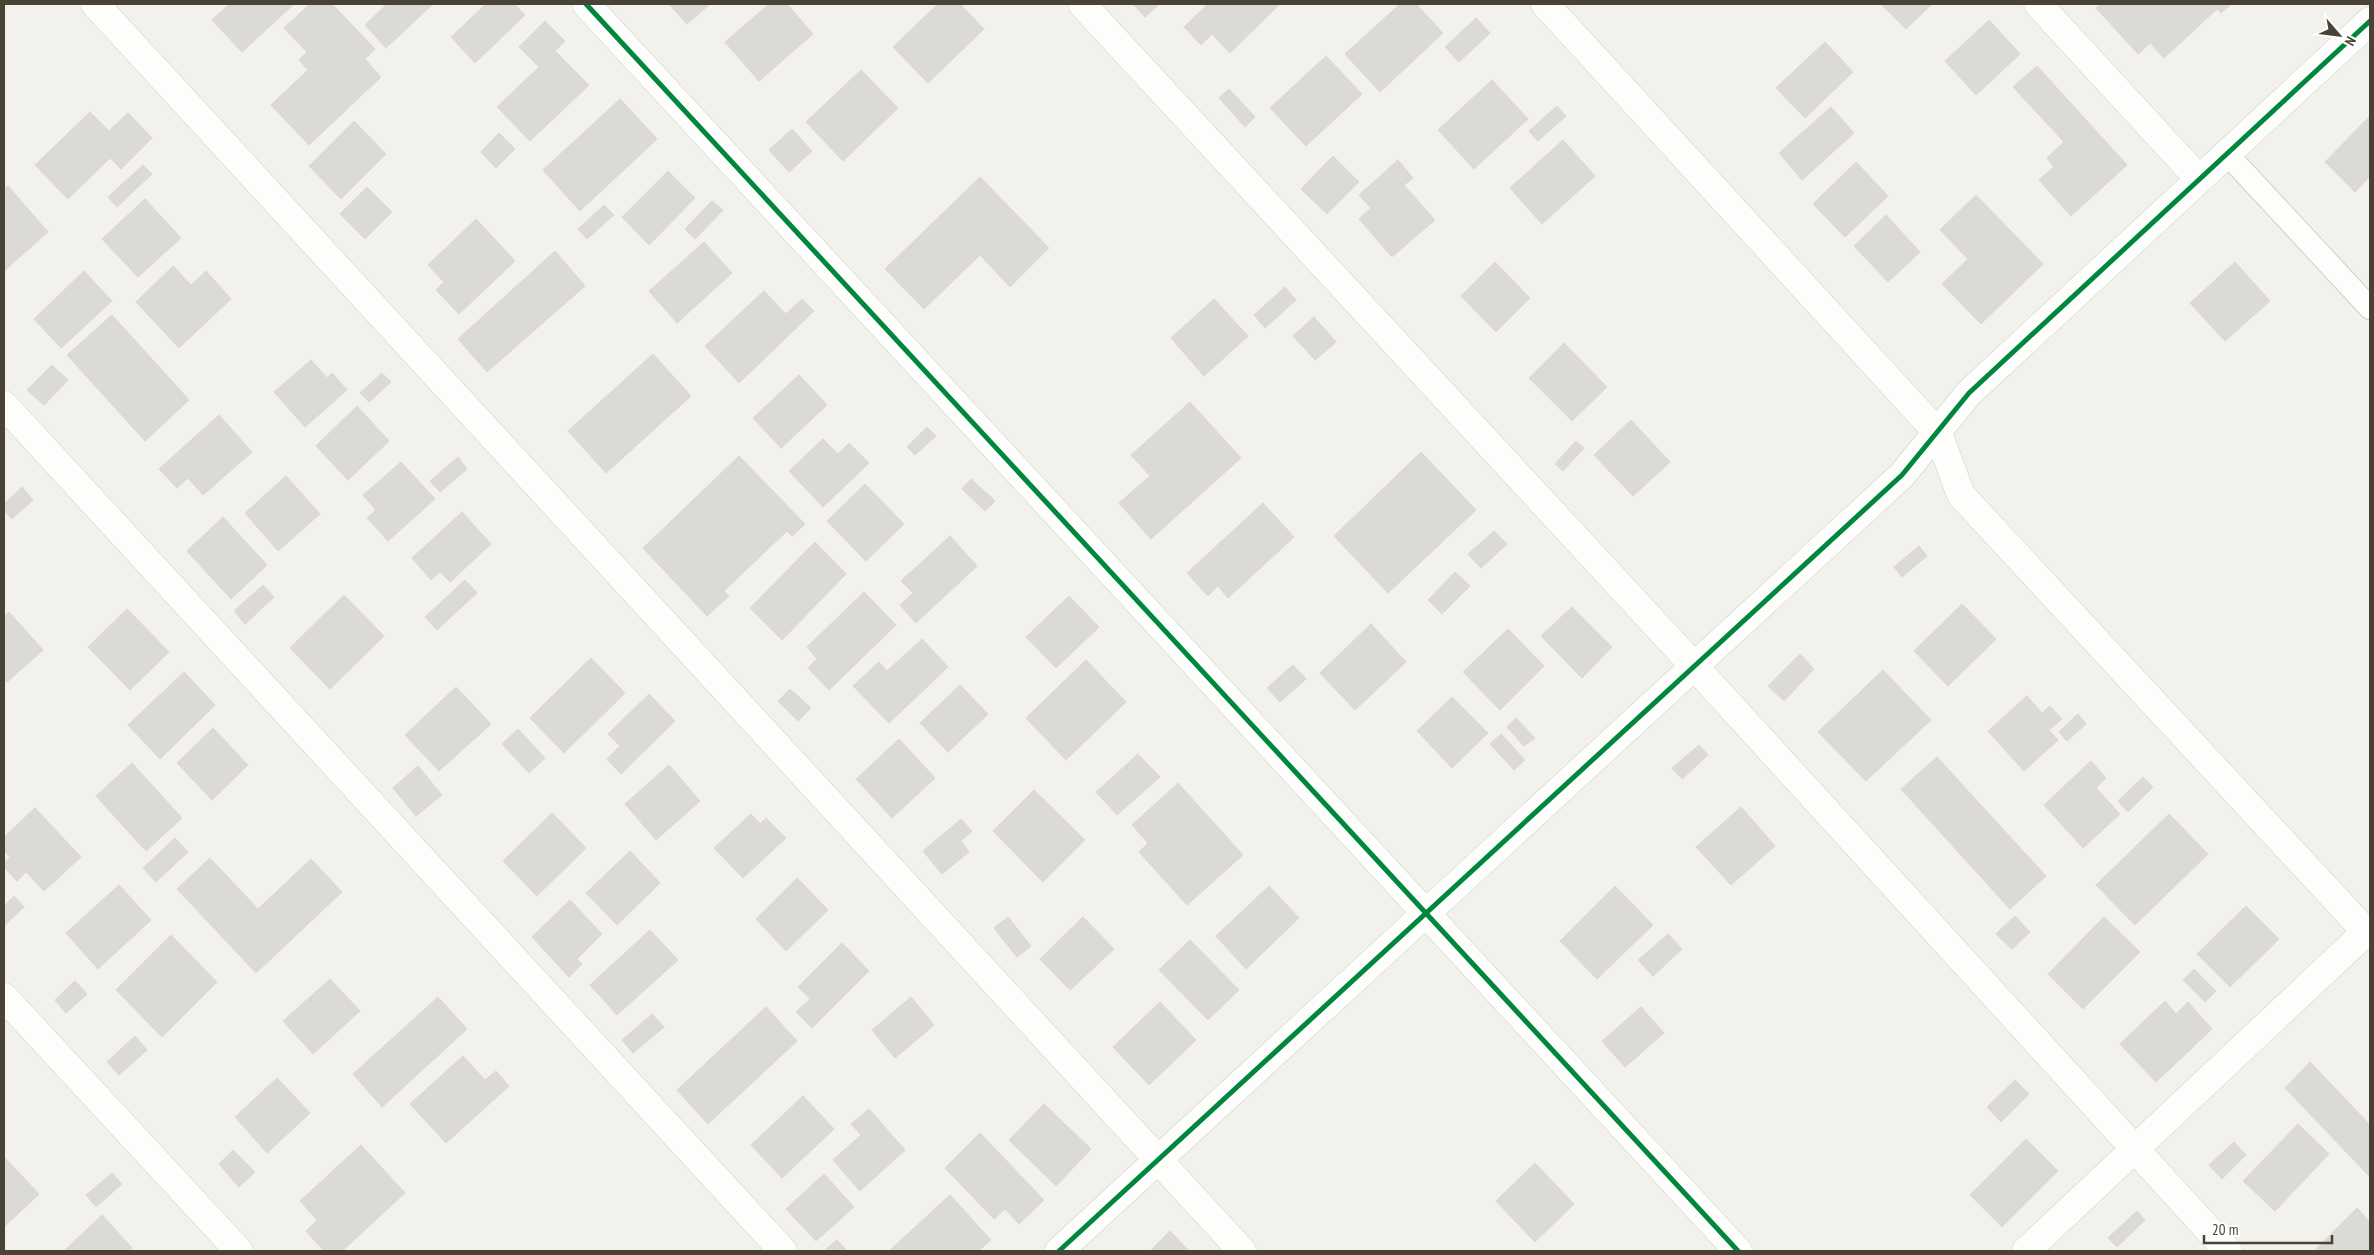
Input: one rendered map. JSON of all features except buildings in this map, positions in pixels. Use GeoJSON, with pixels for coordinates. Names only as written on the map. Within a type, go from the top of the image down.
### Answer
{"type":"FeatureCollection","features":[{"type":"Feature","properties":{"kind":"street"},"geometry":{"type":"LineString","coordinates":[[95,4],[1242,1251]]}},
{"type":"Feature","properties":{"kind":"street"},"geometry":{"type":"LineString","coordinates":[[586,4],[1738,1251]]}},
{"type":"Feature","properties":{"kind":"street"},"geometry":{"type":"LineString","coordinates":[[1082,4],[1695,667],[2132,1149],[2228,1251]]}},
{"type":"Feature","properties":{"kind":"street"},"geometry":{"type":"LineString","coordinates":[[1545,4],[1938,433],[1962,495],[2368,934],[2132,1149],[2026,1251]]}},
{"type":"Feature","properties":{"kind":"street"},"geometry":{"type":"LineString","coordinates":[[2038,4],[2199,179]]}},
{"type":"Feature","properties":{"kind":"street"},"geometry":{"type":"LineString","coordinates":[[1059,1251],[1902,475],[1969,393],[2370,21]]}},
{"type":"Feature","properties":{"kind":"street"},"geometry":{"type":"LineString","coordinates":[[4,405],[784,1251]]}},
{"type":"Feature","properties":{"kind":"street"},"geometry":{"type":"LineString","coordinates":[[4,997],[239,1251]]}},
{"type":"Feature","properties":{"kind":"lane"},"geometry":{"type":"LineString","coordinates":[[2227,154],[2370,308]]}},
{"type":"Feature","properties":{"kind":"cycle path"},"geometry":{"type":"LineString","coordinates":[[586,4],[1738,1251]]}},
{"type":"Feature","properties":{"kind":"cycle path"},"geometry":{"type":"LineString","coordinates":[[1059,1251],[1902,475],[1969,393],[2370,21]]}}]}
